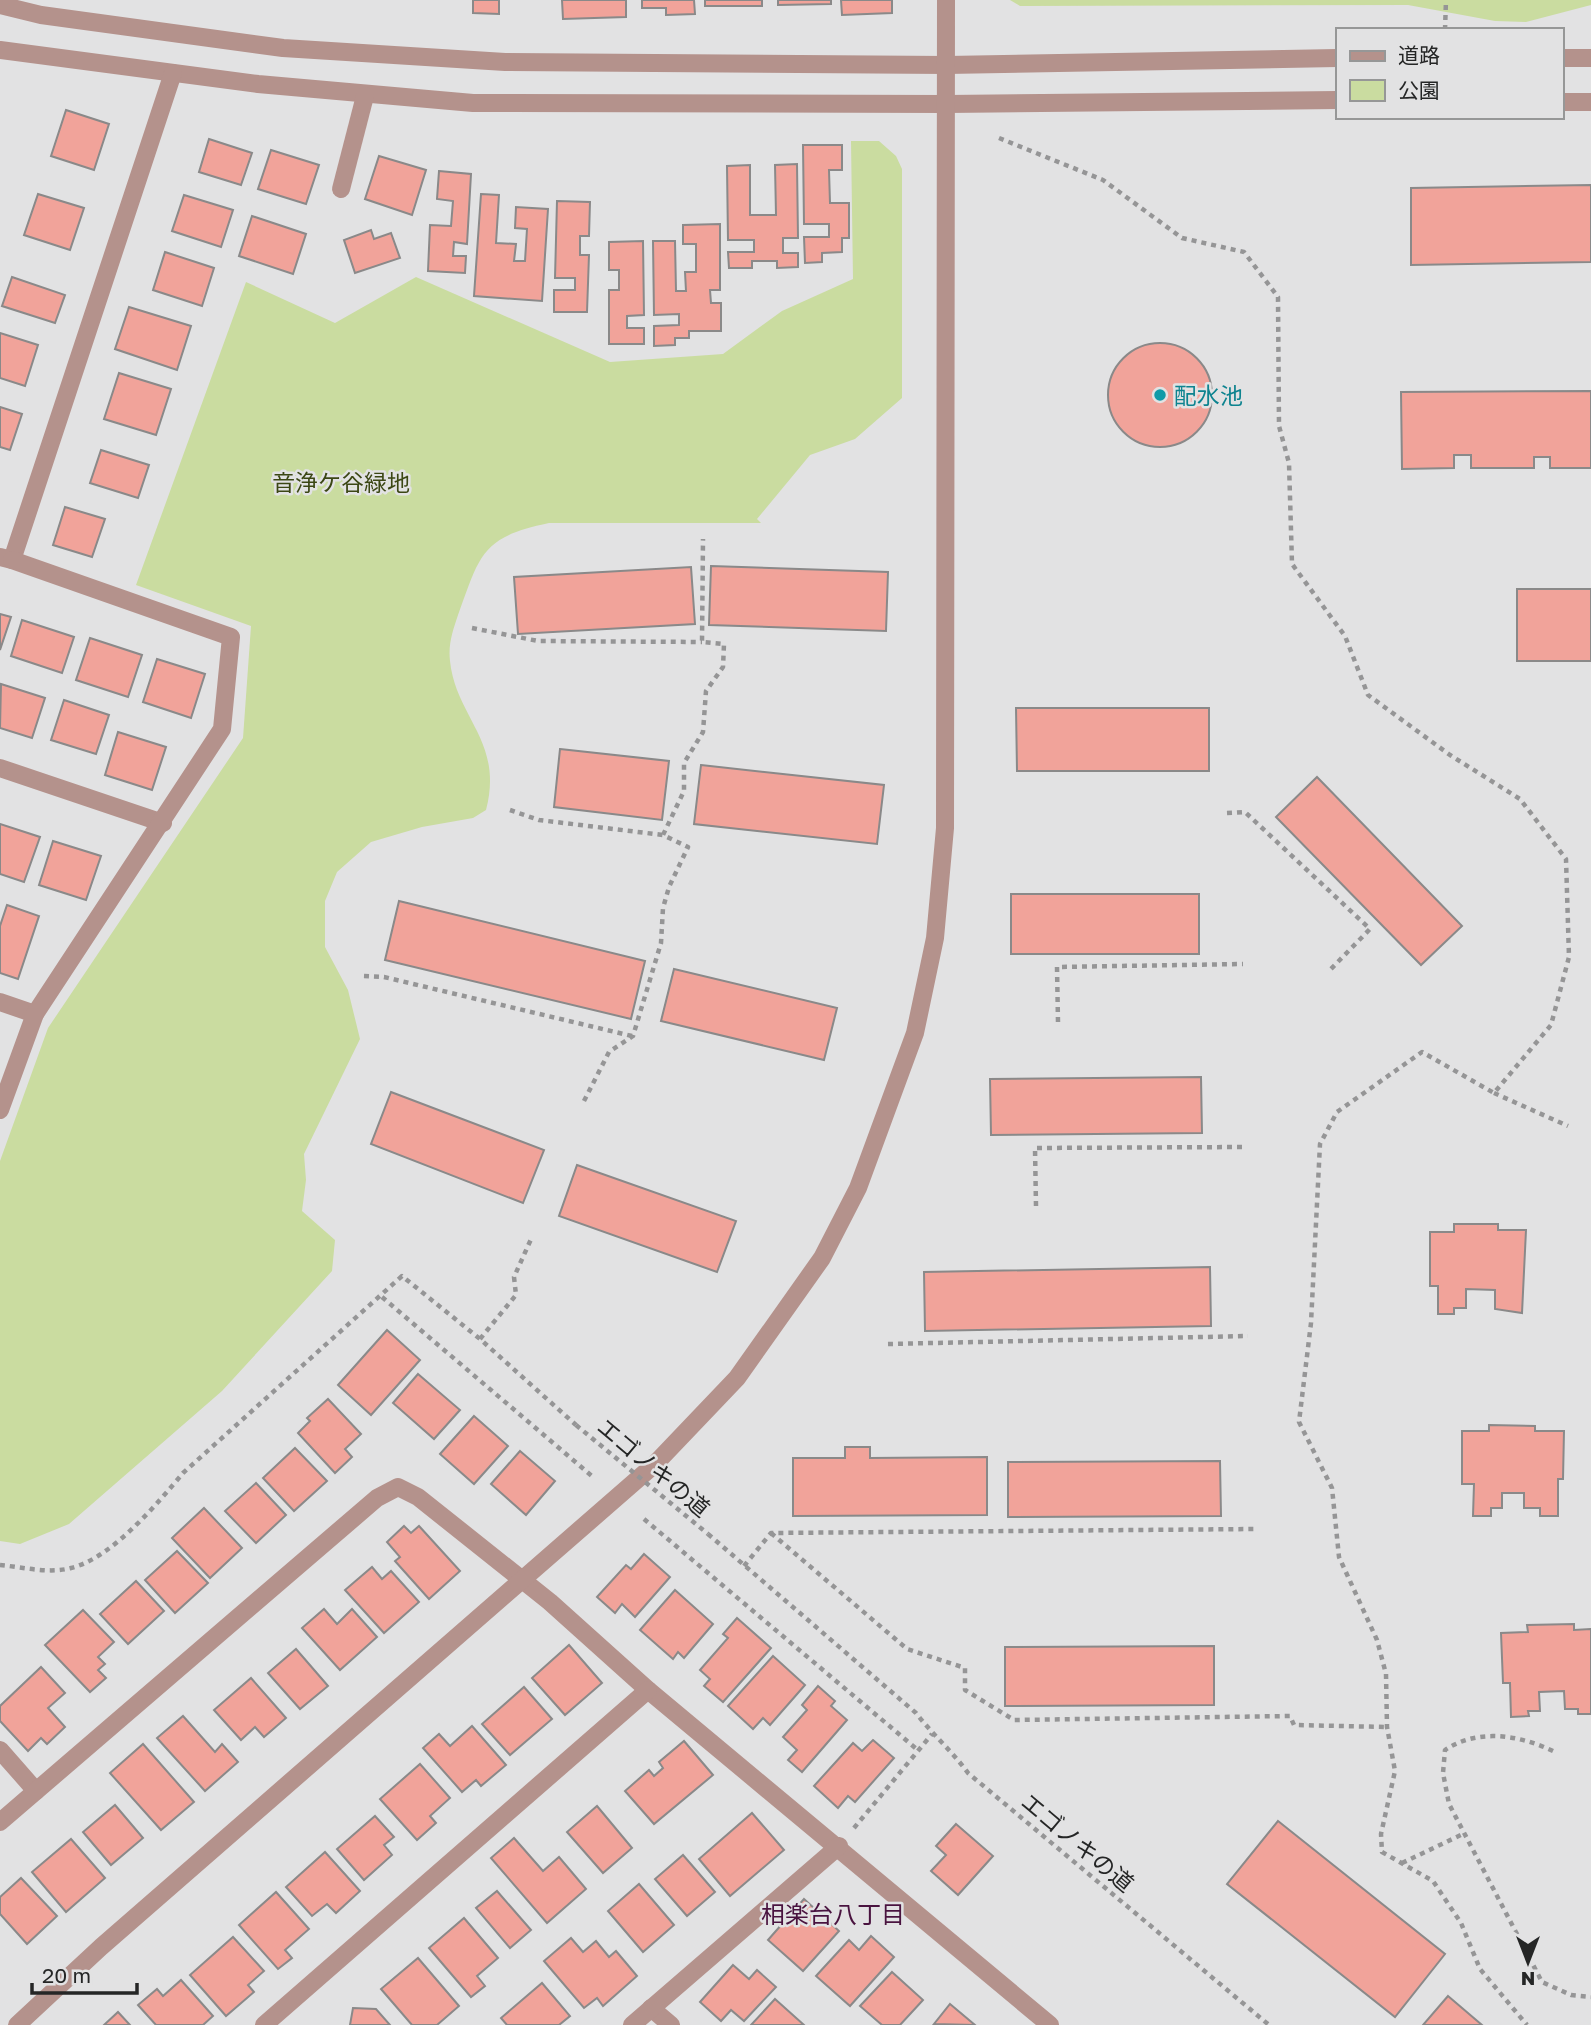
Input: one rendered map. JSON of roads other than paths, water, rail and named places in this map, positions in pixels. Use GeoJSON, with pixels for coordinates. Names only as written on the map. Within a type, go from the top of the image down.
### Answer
{"type":"FeatureCollection","features":[{"type":"Feature","properties":{"kind":"street"},"geometry":{"type":"LineString","coordinates":[[17,2025],[101,1947],[655,1464],[737,1378],[822,1258],[858,1188],[915,1032],[935,938],[944,828],[946,0]]}},
{"type":"Feature","properties":{"kind":"street"},"geometry":{"type":"LineString","coordinates":[[0,5],[41,15],[181,35],[374,55],[505,62],[947,65],[1336,58]]}},
{"type":"Feature","properties":{"kind":"street"},"geometry":{"type":"LineString","coordinates":[[0,50],[173,74],[365,96],[539,104],[1336,100]]}},
{"type":"Feature","properties":{"kind":"street"},"geometry":{"type":"LineString","coordinates":[[1563,58],[1591,58]]}},
{"type":"Feature","properties":{"kind":"street"},"geometry":{"type":"LineString","coordinates":[[0,1110],[35,1014],[163,823],[222,729],[231,637],[6,558],[173,74]]}},
{"type":"Feature","properties":{"kind":"street"},"geometry":{"type":"LineString","coordinates":[[341,189],[365,96]]}},
{"type":"Feature","properties":{"kind":"street"},"geometry":{"type":"LineString","coordinates":[[1563,102],[1591,102]]}},
{"type":"Feature","properties":{"kind":"street"},"geometry":{"type":"LineString","coordinates":[[0,768],[163,823]]}},
{"type":"Feature","properties":{"kind":"street"},"geometry":{"type":"LineString","coordinates":[[0,1002],[35,1014]]}},
{"type":"Feature","properties":{"kind":"street"},"geometry":{"type":"LineString","coordinates":[[0,1822],[377,1498],[398,1487],[418,1497],[523,1581],[648,1690],[839,1846],[1050,2025]]}},
{"type":"Feature","properties":{"kind":"street"},"geometry":{"type":"LineString","coordinates":[[264,2025],[648,1690]]}},
{"type":"Feature","properties":{"kind":"street"},"geometry":{"type":"LineString","coordinates":[[0,1750],[36,1791]]}},
{"type":"Feature","properties":{"kind":"street"},"geometry":{"type":"LineString","coordinates":[[632,2025],[839,1846]]}},
{"type":"Feature","properties":{"kind":"street"},"geometry":{"type":"LineString","coordinates":[[651,2008],[671,2025]]}},
{"type":"Feature","properties":{"kind":"place","name":"配水池"},"geometry":{"type":"Point","coordinates":[1160,395]}},
{"type":"Feature","properties":{"kind":"district","name":"相楽台八丁目"},"geometry":{"type":"Point","coordinates":[833,1913]}},
{"type":"Feature","properties":{"kind":"park label","name":"音浄ケ谷緑地"},"geometry":{"type":"Point","coordinates":[341,482]}}]}
